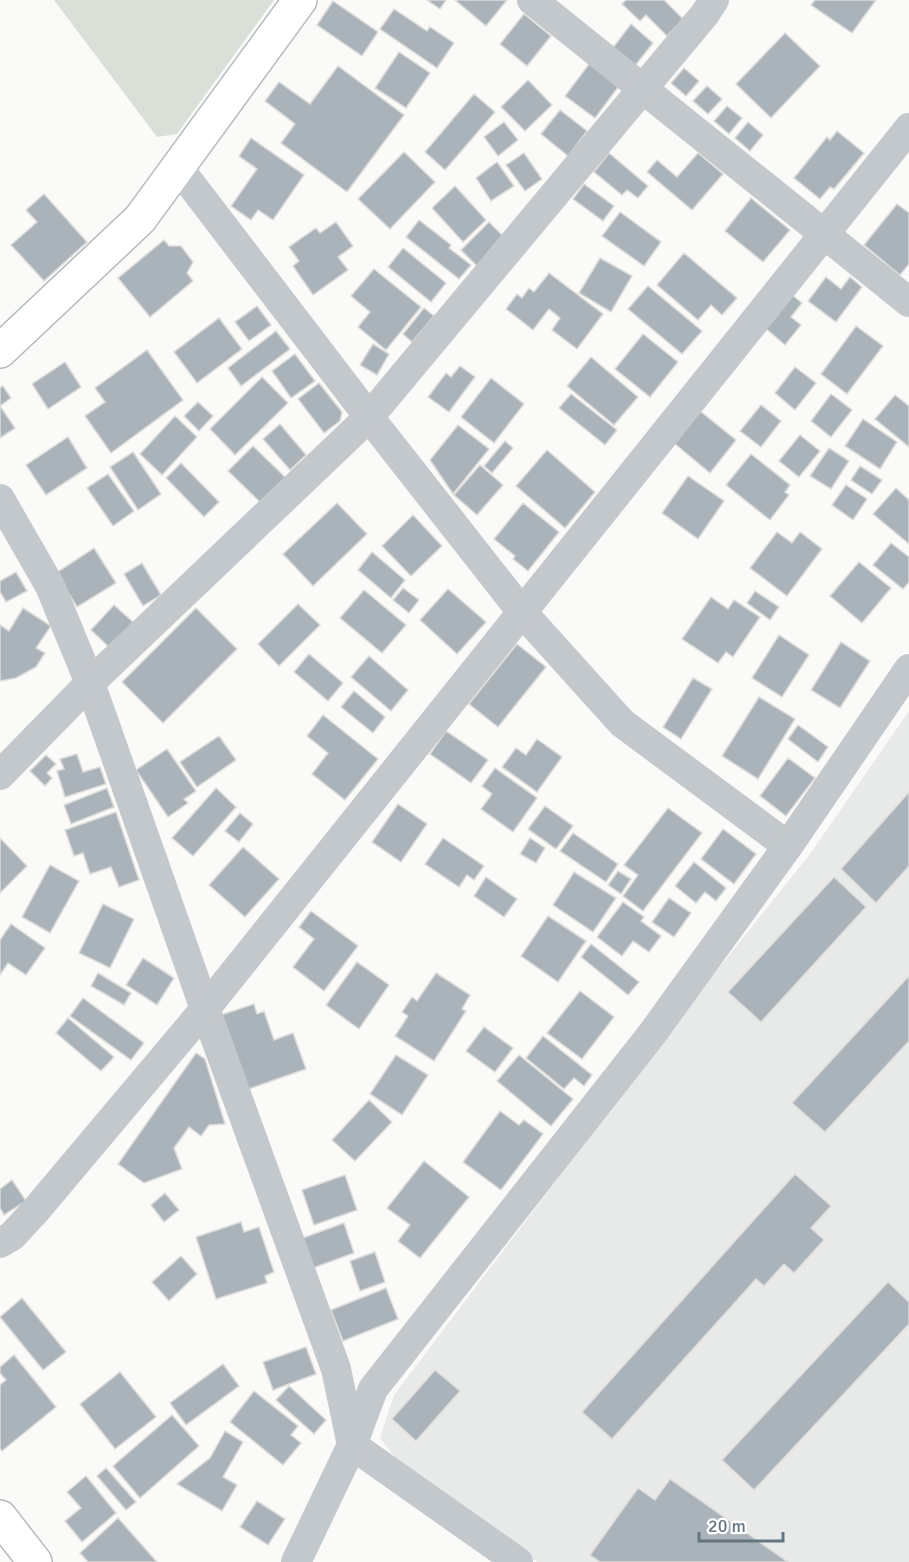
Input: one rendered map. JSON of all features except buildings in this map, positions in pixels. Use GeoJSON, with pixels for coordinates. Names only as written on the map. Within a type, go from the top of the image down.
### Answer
{"type":"FeatureCollection","features":[{"type":"Feature","properties":{"kind":"main road"},"geometry":{"type":"LineString","coordinates":[[0,351],[140,219],[300,0]]}},
{"type":"Feature","properties":{"kind":"main road"},"geometry":{"type":"LineString","coordinates":[[0,1517],[35,1562]]}},
{"type":"Feature","properties":{"kind":"street"},"geometry":{"type":"LineString","coordinates":[[532,0],[909,302]]}},
{"type":"Feature","properties":{"kind":"street"},"geometry":{"type":"LineString","coordinates":[[0,775],[90,683],[369,417],[705,14],[714,0]]}},
{"type":"Feature","properties":{"kind":"street"},"geometry":{"type":"LineString","coordinates":[[0,1244],[12,1236],[36,1210],[205,1009],[909,128]]}},
{"type":"Feature","properties":{"kind":"street"},"geometry":{"type":"LineString","coordinates":[[177,166],[522,612],[622,723],[788,846]]}},
{"type":"Feature","properties":{"kind":"street"},"geometry":{"type":"LineString","coordinates":[[0,499],[50,586],[90,683],[336,1370],[352,1444],[518,1562]]}},
{"type":"Feature","properties":{"kind":"street"},"geometry":{"type":"LineString","coordinates":[[296,1562],[352,1444],[373,1389],[652,1034],[788,846],[909,669]]}},
{"type":"Feature","properties":{"kind":"shaded area"},"geometry":{"type":"Polygon","coordinates":[[[54,0],[274,0],[177,134],[157,137],[54,0]]]}},
{"type":"Feature","properties":{"kind":"shaded area"},"geometry":{"type":"Polygon","coordinates":[[[909,711],[909,1562],[537,1562],[404,1469],[380,1438],[394,1395],[686,1009],[810,854],[909,711]]]}}]}
